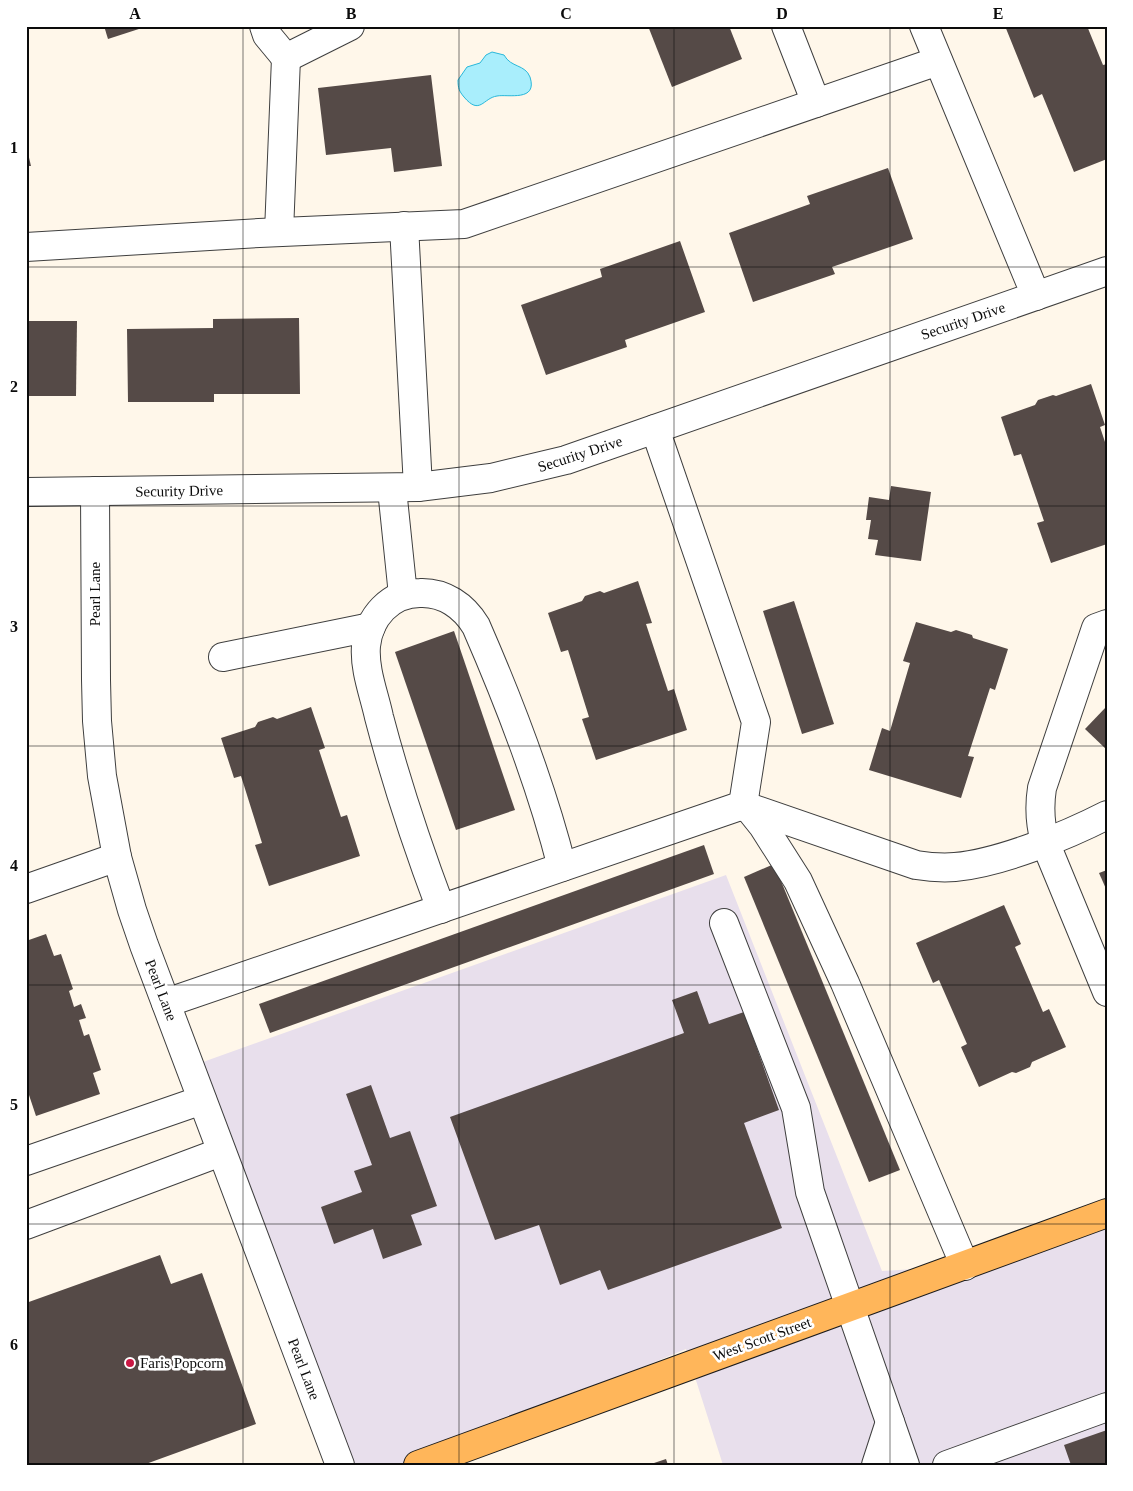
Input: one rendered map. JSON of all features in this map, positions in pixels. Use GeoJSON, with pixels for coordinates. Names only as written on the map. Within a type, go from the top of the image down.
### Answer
{"type":"FeatureCollection","features":[{"type":"Feature","properties":{"kind":"main road","name":"West Scott Street"},"geometry":{"type":"LineString","coordinates":[[418,1465],[1107,1213]]}},
{"type":"Feature","properties":{"kind":"street"},"geometry":{"type":"LineString","coordinates":[[264,26],[267,36],[286,58],[279,232]]}},
{"type":"Feature","properties":{"kind":"street"},"geometry":{"type":"LineString","coordinates":[[286,58],[350,26]]}},
{"type":"Feature","properties":{"kind":"street"},"geometry":{"type":"LineString","coordinates":[[786,26],[816,103]]}},
{"type":"Feature","properties":{"kind":"street"},"geometry":{"type":"LineString","coordinates":[[924,26],[1036,296]]}},
{"type":"Feature","properties":{"kind":"street"},"geometry":{"type":"LineString","coordinates":[[26,247],[279,232],[464,224],[938,61]]}},
{"type":"Feature","properties":{"kind":"street"},"geometry":{"type":"LineString","coordinates":[[403,595],[405,488],[404,226]]}},
{"type":"Feature","properties":{"kind":"street","name":"Security Drive"},"geometry":{"type":"LineString","coordinates":[[26,492],[405,488],[491,478],[566,460],[1107,270]]}},
{"type":"Feature","properties":{"kind":"street"},"geometry":{"type":"LineString","coordinates":[[656,429],[756,722],[743,805]]}},
{"type":"Feature","properties":{"kind":"street","name":"Pearl Lane"},"geometry":{"type":"LineString","coordinates":[[95,491],[97,721],[102,776],[117,857],[132,910],[166,1003],[340,1465]]}},
{"type":"Feature","properties":{"kind":"street"},"geometry":{"type":"LineString","coordinates":[[441,908],[405,808],[375,700],[366,654],[371,627],[375,618],[387,604],[403,595],[424,592],[442,596],[458,605],[472,618],[519,730],[562,867]]}},
{"type":"Feature","properties":{"kind":"street"},"geometry":{"type":"LineString","coordinates":[[1107,624],[1096,628],[1042,788],[1040,816],[1046,842],[1107,992]]}},
{"type":"Feature","properties":{"kind":"street"},"geometry":{"type":"LineString","coordinates":[[223,657],[371,627]]}},
{"type":"Feature","properties":{"kind":"street"},"geometry":{"type":"LineString","coordinates":[[743,805],[751,811],[763,826],[789,865],[845,983],[965,1266]]}},
{"type":"Feature","properties":{"kind":"street"},"geometry":{"type":"LineString","coordinates":[[166,1003],[743,805],[916,865],[935,868],[972,865],[1046,842],[1107,815]]}},
{"type":"Feature","properties":{"kind":"street"},"geometry":{"type":"LineString","coordinates":[[789,865],[813,829]]}},
{"type":"Feature","properties":{"kind":"street"},"geometry":{"type":"LineString","coordinates":[[26,889],[117,857]]}},
{"type":"Feature","properties":{"kind":"street"},"geometry":{"type":"LineString","coordinates":[[724,923],[796,1108],[810,1192],[905,1465]]}},
{"type":"Feature","properties":{"kind":"street"},"geometry":{"type":"LineString","coordinates":[[26,1161],[202,1100]]}},
{"type":"Feature","properties":{"kind":"street"},"geometry":{"type":"LineString","coordinates":[[26,1225],[221,1152]]}},
{"type":"Feature","properties":{"kind":"street"},"geometry":{"type":"LineString","coordinates":[[947,1465],[1107,1407]]}},
{"type":"Feature","properties":{"kind":"street"},"geometry":{"type":"LineString","coordinates":[[876,1465],[890,1422]]}},
{"type":"Feature","properties":{"kind":"shaded area"},"geometry":{"type":"Polygon","coordinates":[[[726,875],[882,1271],[965,1266],[1107,1213],[1107,1465],[723,1465],[686,1349],[409,1465],[340,1465],[189,1067],[726,875]]]}},
{"type":"Feature","properties":{"kind":"water"},"geometry":{"type":"Polygon","coordinates":[[[492,52],[504,55],[510,62],[528,73],[531,85],[530,90],[521,95],[492,97],[478,106],[474,105],[461,93],[458,80],[467,67],[480,63],[486,55],[492,52]]]}},
{"type":"Feature","properties":{"kind":"building"},"geometry":{"type":"Polygon","coordinates":[[[104,26],[145,26],[145,27],[108,39],[104,26]]]}},
{"type":"Feature","properties":{"kind":"building"},"geometry":{"type":"Polygon","coordinates":[[[648,26],[729,26],[742,59],[672,87],[648,26]]]}},
{"type":"Feature","properties":{"kind":"building"},"geometry":{"type":"Polygon","coordinates":[[[1005,26],[1087,26],[1103,65],[1107,64],[1107,159],[1074,172],[1042,94],[1034,98],[1005,26]]]}},
{"type":"Feature","properties":{"kind":"building"},"geometry":{"type":"Polygon","coordinates":[[[431,75],[442,166],[394,172],[391,148],[326,155],[318,88],[431,75]]]}},
{"type":"Feature","properties":{"kind":"building"},"geometry":{"type":"Polygon","coordinates":[[[26,145],[31,166],[26,166],[26,145]]]}},
{"type":"Feature","properties":{"kind":"building"},"geometry":{"type":"Polygon","coordinates":[[[888,168],[913,239],[832,267],[835,274],[753,302],[729,233],[810,204],[807,196],[888,168]]]}},
{"type":"Feature","properties":{"kind":"building"},"geometry":{"type":"Polygon","coordinates":[[[680,241],[705,312],[625,340],[627,347],[546,375],[521,305],[602,277],[600,269],[680,241]]]}},
{"type":"Feature","properties":{"kind":"building"},"geometry":{"type":"Polygon","coordinates":[[[299,318],[300,394],[214,394],[214,402],[128,402],[127,329],[213,328],[213,319],[299,318]]]}},
{"type":"Feature","properties":{"kind":"building"},"geometry":{"type":"Polygon","coordinates":[[[26,321],[77,321],[76,396],[26,396],[26,321]]]}},
{"type":"Feature","properties":{"kind":"building"},"geometry":{"type":"Polygon","coordinates":[[[1091,384],[1105,425],[1100,427],[1107,448],[1107,544],[1051,563],[1037,523],[1044,521],[1021,454],[1014,456],[1001,417],[1035,405],[1038,400],[1091,384]]]}},
{"type":"Feature","properties":{"kind":"building"},"geometry":{"type":"Polygon","coordinates":[[[891,486],[931,492],[921,561],[875,555],[878,540],[868,539],[871,520],[866,520],[869,497],[889,500],[891,486]]]}},
{"type":"Feature","properties":{"kind":"building"},"geometry":{"type":"Polygon","coordinates":[[[638,581],[652,623],[646,624],[668,691],[674,689],[687,730],[596,760],[582,719],[589,717],[568,650],[561,652],[548,613],[582,601],[585,596],[600,591],[604,593],[638,581]]]}},
{"type":"Feature","properties":{"kind":"building"},"geometry":{"type":"Polygon","coordinates":[[[794,601],[834,724],[802,734],[763,611],[794,601]]]}},
{"type":"Feature","properties":{"kind":"building"},"geometry":{"type":"Polygon","coordinates":[[[916,622],[951,632],[956,630],[972,635],[973,638],[1008,649],[995,690],[990,688],[968,756],[974,757],[961,798],[869,770],[882,728],[890,731],[910,663],[903,661],[916,622]]]}},
{"type":"Feature","properties":{"kind":"building"},"geometry":{"type":"Polygon","coordinates":[[[454,631],[515,810],[456,830],[395,652],[454,631]]]}},
{"type":"Feature","properties":{"kind":"building"},"geometry":{"type":"Polygon","coordinates":[[[1107,706],[1107,750],[1085,729],[1107,706]]]}},
{"type":"Feature","properties":{"kind":"building"},"geometry":{"type":"Polygon","coordinates":[[[311,707],[325,748],[319,750],[341,817],[347,815],[360,856],[269,886],[255,845],[262,843],[241,776],[234,778],[221,738],[255,727],[258,722],[273,717],[277,719],[311,707]]]}},
{"type":"Feature","properties":{"kind":"building"},"geometry":{"type":"Polygon","coordinates":[[[704,845],[714,874],[270,1033],[259,1004],[704,845]]]}},
{"type":"Feature","properties":{"kind":"building"},"geometry":{"type":"Polygon","coordinates":[[[774,864],[900,1170],[869,1182],[744,877],[774,864]]]}},
{"type":"Feature","properties":{"kind":"building"},"geometry":{"type":"Polygon","coordinates":[[[1107,870],[1107,891],[1099,873],[1107,870]]]}},
{"type":"Feature","properties":{"kind":"building"},"geometry":{"type":"Polygon","coordinates":[[[1004,905],[1021,944],[1015,947],[1043,1012],[1049,1009],[1066,1047],[1032,1062],[1030,1067],[1016,1073],[1012,1072],[979,1087],[961,1047],[967,1044],[939,980],[933,983],[916,943],[1004,905]]]}},
{"type":"Feature","properties":{"kind":"building"},"geometry":{"type":"Polygon","coordinates":[[[46,934],[54,956],[61,954],[73,989],[69,991],[74,1007],[81,1004],[86,1018],[79,1020],[84,1036],[89,1034],[101,1070],[93,1073],[100,1094],[36,1116],[29,1095],[26,1096],[26,941],[46,934]]]}},
{"type":"Feature","properties":{"kind":"building"},"geometry":{"type":"Polygon","coordinates":[[[697,991],[709,1024],[744,1012],[779,1110],[744,1123],[782,1228],[608,1290],[600,1270],[560,1285],[539,1225],[495,1240],[450,1117],[684,1033],[672,1000],[697,991]]]}},
{"type":"Feature","properties":{"kind":"building"},"geometry":{"type":"Polygon","coordinates":[[[371,1085],[390,1138],[410,1131],[437,1206],[411,1215],[422,1245],[383,1259],[373,1229],[334,1244],[321,1207],[362,1192],[354,1171],[372,1165],[346,1094],[371,1085]]]}},
{"type":"Feature","properties":{"kind":"building","name":"Faris Popcorn"},"geometry":{"type":"Polygon","coordinates":[[[160,1255],[171,1284],[202,1273],[256,1424],[143,1465],[26,1465],[26,1303],[160,1255]]]}},
{"type":"Feature","properties":{"kind":"building"},"geometry":{"type":"Polygon","coordinates":[[[1107,1430],[1107,1465],[1071,1465],[1064,1445],[1107,1430]]]}},
{"type":"Feature","properties":{"kind":"building"},"geometry":{"type":"Polygon","coordinates":[[[666,1459],[668,1465],[651,1464],[666,1459]]]}},
{"type":"Feature","properties":{"kind":"place","name":"Faris Popcorn"},"geometry":{"type":"Point","coordinates":[130,1363]}}]}
